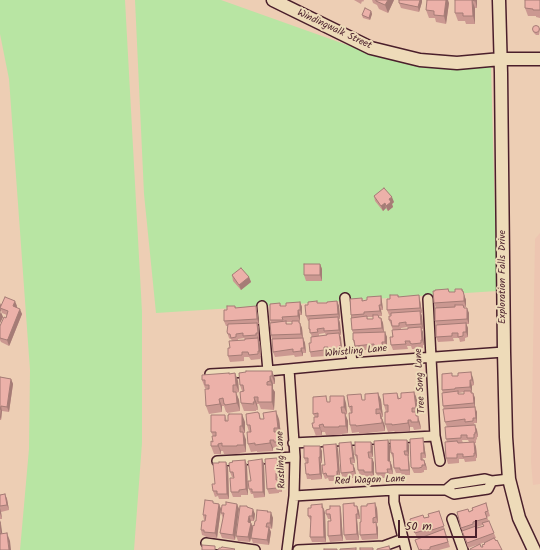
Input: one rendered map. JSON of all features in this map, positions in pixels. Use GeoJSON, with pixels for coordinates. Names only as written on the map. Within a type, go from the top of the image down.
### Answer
{"type":"FeatureCollection","features":[{"type":"Feature","properties":{"kind":"street","name":"Windingwalk Street"},"geometry":{"type":"LineString","coordinates":[[273,0],[371,48],[420,60],[457,63],[501,59],[540,59]]}},
{"type":"Feature","properties":{"kind":"street","name":"Exploration Falls Drive"},"geometry":{"type":"LineString","coordinates":[[499,0],[506,437],[509,479],[519,518],[534,550]]}},
{"type":"Feature","properties":{"kind":"street"},"geometry":{"type":"LineString","coordinates":[[345,298],[352,363]]}},
{"type":"Feature","properties":{"kind":"street","name":"Tree Song Lane"},"geometry":{"type":"LineString","coordinates":[[428,299],[435,436],[440,461]]}},
{"type":"Feature","properties":{"kind":"street"},"geometry":{"type":"LineString","coordinates":[[262,306],[268,371]]}},
{"type":"Feature","properties":{"kind":"street","name":"Whistling Lane"},"geometry":{"type":"LineString","coordinates":[[210,374],[268,371],[352,363],[504,352]]}},
{"type":"Feature","properties":{"kind":"street","name":"Rustling Lane"},"geometry":{"type":"LineString","coordinates":[[287,550],[294,496],[294,443],[288,369]]}},
{"type":"Feature","properties":{"kind":"street"},"geometry":{"type":"LineString","coordinates":[[294,443],[435,436]]}},
{"type":"Feature","properties":{"kind":"street"},"geometry":{"type":"LineString","coordinates":[[217,461],[294,457]]}},
{"type":"Feature","properties":{"kind":"street","name":"Red Wagon Lane"},"geometry":{"type":"LineString","coordinates":[[294,496],[394,490],[446,490],[454,494],[488,489],[492,481],[509,479]]}},
{"type":"Feature","properties":{"kind":"street"},"geometry":{"type":"LineString","coordinates":[[394,490],[394,502],[406,550]]}},
{"type":"Feature","properties":{"kind":"street"},"geometry":{"type":"LineString","coordinates":[[452,519],[463,550]]}},
{"type":"Feature","properties":{"kind":"street"},"geometry":{"type":"LineString","coordinates":[[298,550],[384,546],[403,539]]}},
{"type":"Feature","properties":{"kind":"street"},"geometry":{"type":"LineString","coordinates":[[206,543],[255,550]]}},
{"type":"Feature","properties":{"kind":"shaded area"},"geometry":{"type":"Polygon","coordinates":[[[540,233],[540,484],[533,485],[531,462],[535,239],[540,233]]]}},
{"type":"Feature","properties":{"kind":"green space"},"geometry":{"type":"Polygon","coordinates":[[[0,0],[125,0],[142,312],[142,443],[134,550],[20,550],[29,449],[30,370],[9,79],[0,34],[0,0]]]}},
{"type":"Feature","properties":{"kind":"green space"},"geometry":{"type":"Polygon","coordinates":[[[135,0],[221,0],[378,56],[475,66],[491,66],[497,291],[156,313],[144,194],[135,0]]]}},
{"type":"Feature","properties":{"kind":"building"},"geometry":{"type":"Polygon","coordinates":[[[376,0],[388,0],[385,5],[376,0]]]}},
{"type":"Feature","properties":{"kind":"building"},"geometry":{"type":"Polygon","coordinates":[[[399,0],[420,0],[418,7],[399,3],[399,0]]]}},
{"type":"Feature","properties":{"kind":"building"},"geometry":{"type":"Polygon","coordinates":[[[427,0],[446,0],[444,16],[434,15],[434,11],[426,10],[427,0]]]}},
{"type":"Feature","properties":{"kind":"building"},"geometry":{"type":"Polygon","coordinates":[[[455,0],[472,0],[473,16],[463,16],[463,13],[455,13],[455,0]]]}},
{"type":"Feature","properties":{"kind":"building"},"geometry":{"type":"Polygon","coordinates":[[[525,0],[540,0],[540,10],[525,8],[525,0]]]}},
{"type":"Feature","properties":{"kind":"building"},"geometry":{"type":"Polygon","coordinates":[[[365,8],[371,11],[369,18],[362,15],[365,8]]]}},
{"type":"Feature","properties":{"kind":"building"},"geometry":{"type":"Polygon","coordinates":[[[536,26],[539,29],[536,32],[533,29],[536,26]]]}},
{"type":"Feature","properties":{"kind":"building"},"geometry":{"type":"Polygon","coordinates":[[[384,188],[392,197],[389,199],[391,202],[386,206],[385,203],[381,206],[374,196],[384,188]]]}},
{"type":"Feature","properties":{"kind":"building"},"geometry":{"type":"Polygon","coordinates":[[[304,264],[320,264],[320,275],[304,275],[304,264]]]}},
{"type":"Feature","properties":{"kind":"building"},"geometry":{"type":"Polygon","coordinates":[[[241,268],[249,277],[239,285],[232,275],[241,268]]]}},
{"type":"Feature","properties":{"kind":"building"},"geometry":{"type":"Polygon","coordinates":[[[448,289],[449,292],[455,292],[455,289],[462,289],[464,301],[434,303],[433,291],[448,289]]]}},
{"type":"Feature","properties":{"kind":"building"},"geometry":{"type":"Polygon","coordinates":[[[390,295],[398,295],[398,297],[419,295],[420,308],[387,310],[387,299],[390,299],[390,295]]]}},
{"type":"Feature","properties":{"kind":"building"},"geometry":{"type":"Polygon","coordinates":[[[381,296],[381,305],[379,305],[380,311],[351,315],[350,299],[362,298],[362,301],[367,300],[367,297],[381,296]]]}},
{"type":"Feature","properties":{"kind":"building"},"geometry":{"type":"Polygon","coordinates":[[[5,297],[15,301],[13,306],[20,309],[7,340],[0,338],[0,326],[4,317],[6,318],[8,311],[0,308],[5,297]]]}},
{"type":"Feature","properties":{"kind":"building"},"geometry":{"type":"Polygon","coordinates":[[[317,301],[317,303],[327,303],[337,301],[338,314],[306,316],[305,305],[308,305],[308,302],[317,301]]]}},
{"type":"Feature","properties":{"kind":"building"},"geometry":{"type":"Polygon","coordinates":[[[300,302],[298,316],[282,317],[283,320],[270,320],[270,304],[280,303],[280,306],[286,306],[286,303],[300,302]]]}},
{"type":"Feature","properties":{"kind":"building"},"geometry":{"type":"Polygon","coordinates":[[[455,305],[463,305],[464,308],[467,308],[467,319],[435,321],[435,308],[455,307],[455,305]]]}},
{"type":"Feature","properties":{"kind":"building"},"geometry":{"type":"Polygon","coordinates":[[[227,306],[235,306],[235,308],[256,306],[257,319],[224,321],[224,310],[227,310],[227,306]]]}},
{"type":"Feature","properties":{"kind":"building"},"geometry":{"type":"Polygon","coordinates":[[[420,311],[421,324],[406,325],[406,322],[399,323],[399,326],[392,326],[391,320],[389,320],[391,313],[420,311]]]}},
{"type":"Feature","properties":{"kind":"building"},"geometry":{"type":"Polygon","coordinates":[[[373,315],[378,315],[379,318],[381,318],[382,328],[352,330],[351,318],[367,316],[367,319],[373,319],[373,315]]]}},
{"type":"Feature","properties":{"kind":"building"},"geometry":{"type":"Polygon","coordinates":[[[338,317],[339,330],[324,331],[324,328],[317,329],[318,332],[310,333],[309,319],[338,317]]]}},
{"type":"Feature","properties":{"kind":"building"},"geometry":{"type":"Polygon","coordinates":[[[286,321],[286,324],[292,324],[292,321],[299,321],[301,334],[271,335],[270,323],[286,321]]]}},
{"type":"Feature","properties":{"kind":"building"},"geometry":{"type":"Polygon","coordinates":[[[257,323],[258,333],[256,333],[256,335],[243,336],[243,333],[236,334],[236,337],[231,338],[230,334],[227,332],[228,324],[257,323]]]}},
{"type":"Feature","properties":{"kind":"building"},"geometry":{"type":"Polygon","coordinates":[[[466,323],[466,332],[463,332],[463,336],[458,337],[458,333],[452,333],[452,336],[436,337],[436,325],[466,323]]]}},
{"type":"Feature","properties":{"kind":"building"},"geometry":{"type":"Polygon","coordinates":[[[421,327],[421,343],[412,344],[410,341],[405,341],[406,344],[391,345],[390,337],[393,337],[392,330],[421,327]]]}},
{"type":"Feature","properties":{"kind":"building"},"geometry":{"type":"Polygon","coordinates":[[[385,332],[385,342],[382,342],[382,346],[374,347],[374,344],[355,346],[353,333],[385,332]]]}},
{"type":"Feature","properties":{"kind":"building"},"geometry":{"type":"Polygon","coordinates":[[[339,333],[341,346],[339,346],[339,349],[329,350],[328,347],[324,347],[324,350],[310,352],[309,343],[311,343],[311,337],[339,333]]]}},
{"type":"Feature","properties":{"kind":"building"},"geometry":{"type":"Polygon","coordinates":[[[258,338],[258,354],[249,355],[248,352],[242,352],[242,355],[228,356],[228,348],[230,348],[229,341],[258,338]]]}},
{"type":"Feature","properties":{"kind":"building"},"geometry":{"type":"Polygon","coordinates":[[[303,338],[304,348],[301,348],[301,351],[293,352],[293,349],[273,352],[272,339],[303,338]]]}},
{"type":"Feature","properties":{"kind":"building"},"geometry":{"type":"Polygon","coordinates":[[[246,371],[272,371],[272,376],[270,376],[270,381],[267,382],[267,385],[272,385],[272,402],[258,402],[258,397],[254,397],[254,404],[241,403],[240,392],[244,391],[243,385],[240,385],[239,373],[246,371]]]}},
{"type":"Feature","properties":{"kind":"building"},"geometry":{"type":"Polygon","coordinates":[[[471,372],[472,380],[470,380],[470,387],[442,390],[442,374],[452,373],[452,376],[458,376],[458,373],[471,372]]]}},
{"type":"Feature","properties":{"kind":"building"},"geometry":{"type":"Polygon","coordinates":[[[235,373],[236,385],[233,385],[233,392],[236,392],[237,403],[225,405],[223,398],[219,399],[220,404],[206,406],[205,389],[209,389],[209,385],[205,385],[205,380],[202,380],[202,375],[235,373]]]}},
{"type":"Feature","properties":{"kind":"building"},"geometry":{"type":"Polygon","coordinates":[[[0,377],[11,379],[7,407],[1,406],[0,410],[0,377]]]}},
{"type":"Feature","properties":{"kind":"building"},"geometry":{"type":"Polygon","coordinates":[[[458,391],[458,394],[464,394],[464,391],[471,391],[471,393],[473,393],[474,403],[443,406],[442,393],[458,391]]]}},
{"type":"Feature","properties":{"kind":"building"},"geometry":{"type":"Polygon","coordinates":[[[414,392],[416,408],[412,408],[412,412],[416,412],[418,422],[411,422],[411,420],[408,420],[408,423],[392,425],[385,424],[385,412],[388,412],[388,405],[384,405],[383,394],[397,393],[398,399],[401,398],[401,393],[414,392]]]}},
{"type":"Feature","properties":{"kind":"building"},"geometry":{"type":"Polygon","coordinates":[[[378,393],[380,409],[376,409],[376,414],[380,413],[382,423],[356,426],[350,425],[349,413],[352,413],[352,406],[349,407],[347,395],[361,394],[362,400],[365,400],[365,394],[378,393]]]}},
{"type":"Feature","properties":{"kind":"building"},"geometry":{"type":"Polygon","coordinates":[[[326,396],[327,402],[330,402],[330,396],[344,396],[344,407],[341,407],[342,413],[345,413],[346,426],[324,427],[323,424],[319,425],[320,428],[313,428],[312,423],[314,423],[314,417],[318,417],[318,413],[313,414],[313,397],[326,396]]]}},
{"type":"Feature","properties":{"kind":"building"},"geometry":{"type":"Polygon","coordinates":[[[475,407],[476,418],[473,418],[473,421],[465,422],[465,419],[445,422],[443,409],[475,407]]]}},
{"type":"Feature","properties":{"kind":"building"},"geometry":{"type":"Polygon","coordinates":[[[276,411],[278,428],[274,428],[274,432],[278,432],[281,442],[274,442],[274,440],[270,440],[270,443],[255,445],[255,443],[248,444],[247,432],[251,432],[250,425],[247,425],[246,414],[258,412],[260,419],[264,419],[263,413],[276,411]]]}},
{"type":"Feature","properties":{"kind":"building"},"geometry":{"type":"Polygon","coordinates":[[[229,414],[242,414],[242,426],[240,426],[240,432],[243,432],[244,445],[222,446],[222,443],[218,444],[218,446],[211,446],[211,441],[213,442],[212,436],[216,436],[216,432],[211,432],[211,415],[225,415],[225,421],[228,421],[229,414]]]}},
{"type":"Feature","properties":{"kind":"building"},"geometry":{"type":"Polygon","coordinates":[[[475,425],[476,432],[474,434],[474,438],[467,438],[467,435],[461,435],[461,438],[446,439],[445,427],[475,425]]]}},
{"type":"Feature","properties":{"kind":"building"},"geometry":{"type":"Polygon","coordinates":[[[423,438],[424,453],[421,453],[421,460],[424,460],[425,465],[422,465],[422,467],[419,468],[412,468],[410,439],[423,438]]]}},
{"type":"Feature","properties":{"kind":"building"},"geometry":{"type":"Polygon","coordinates":[[[388,440],[388,461],[390,461],[391,469],[387,469],[388,473],[376,473],[374,441],[388,440]]]}},
{"type":"Feature","properties":{"kind":"building"},"geometry":{"type":"Polygon","coordinates":[[[390,440],[407,440],[407,451],[404,451],[405,455],[408,455],[409,470],[394,468],[390,440]]]}},
{"type":"Feature","properties":{"kind":"building"},"geometry":{"type":"Polygon","coordinates":[[[457,441],[458,443],[474,442],[474,456],[463,457],[463,454],[457,454],[457,458],[446,458],[445,442],[457,441]]]}},
{"type":"Feature","properties":{"kind":"building"},"geometry":{"type":"Polygon","coordinates":[[[351,442],[353,458],[350,458],[354,471],[341,473],[339,443],[351,442]]]}},
{"type":"Feature","properties":{"kind":"building"},"geometry":{"type":"Polygon","coordinates":[[[355,442],[371,442],[371,452],[368,452],[369,458],[372,458],[372,472],[358,470],[357,455],[355,455],[355,442]]]}},
{"type":"Feature","properties":{"kind":"building"},"geometry":{"type":"Polygon","coordinates":[[[336,444],[337,476],[327,476],[326,473],[323,474],[322,465],[325,465],[323,445],[336,444]]]}},
{"type":"Feature","properties":{"kind":"building"},"geometry":{"type":"Polygon","coordinates":[[[304,446],[320,446],[320,474],[306,474],[305,463],[308,463],[308,458],[304,458],[304,446]]]}},
{"type":"Feature","properties":{"kind":"building"},"geometry":{"type":"Polygon","coordinates":[[[277,458],[279,473],[276,473],[276,480],[279,480],[280,487],[267,489],[265,459],[277,458]]]}},
{"type":"Feature","properties":{"kind":"building"},"geometry":{"type":"Polygon","coordinates":[[[262,459],[263,492],[252,492],[252,489],[249,489],[248,481],[251,481],[248,461],[262,459]]]}},
{"type":"Feature","properties":{"kind":"building"},"geometry":{"type":"Polygon","coordinates":[[[245,460],[246,489],[239,490],[239,492],[231,492],[230,478],[234,478],[233,472],[230,472],[229,463],[233,462],[232,461],[245,460]]]}},
{"type":"Feature","properties":{"kind":"building"},"geometry":{"type":"Polygon","coordinates":[[[226,462],[227,494],[217,494],[217,491],[213,491],[212,484],[215,484],[213,463],[226,462]]]}},
{"type":"Feature","properties":{"kind":"building"},"geometry":{"type":"Polygon","coordinates":[[[5,494],[7,505],[0,506],[0,495],[5,494]]]}},
{"type":"Feature","properties":{"kind":"building"},"geometry":{"type":"Polygon","coordinates":[[[205,500],[213,501],[213,503],[219,504],[215,533],[204,532],[204,530],[201,530],[202,521],[205,521],[206,515],[203,515],[205,500]]]}},
{"type":"Feature","properties":{"kind":"building"},"geometry":{"type":"Polygon","coordinates":[[[226,502],[237,504],[233,535],[220,533],[224,513],[221,513],[222,505],[226,505],[226,502]]]}},
{"type":"Feature","properties":{"kind":"building"},"geometry":{"type":"Polygon","coordinates":[[[354,503],[354,506],[357,506],[358,514],[356,514],[357,534],[344,535],[343,504],[354,503]]]}},
{"type":"Feature","properties":{"kind":"building"},"geometry":{"type":"Polygon","coordinates":[[[375,503],[376,517],[373,518],[373,523],[376,522],[377,534],[360,535],[361,506],[367,506],[367,504],[375,503]]]}},
{"type":"Feature","properties":{"kind":"building"},"geometry":{"type":"Polygon","coordinates":[[[486,503],[488,511],[485,512],[487,518],[473,522],[473,524],[461,528],[457,512],[468,509],[469,512],[473,510],[472,508],[486,503]]]}},
{"type":"Feature","properties":{"kind":"building"},"geometry":{"type":"Polygon","coordinates":[[[322,504],[324,537],[310,537],[311,516],[308,516],[308,508],[311,508],[311,505],[322,504]]]}},
{"type":"Feature","properties":{"kind":"building"},"geometry":{"type":"Polygon","coordinates":[[[240,506],[247,506],[253,509],[252,516],[249,516],[248,522],[251,523],[248,537],[236,536],[240,506]]]}},
{"type":"Feature","properties":{"kind":"building"},"geometry":{"type":"Polygon","coordinates":[[[330,506],[340,506],[341,535],[328,536],[328,521],[331,521],[330,514],[326,514],[326,510],[330,509],[330,506]]]}},
{"type":"Feature","properties":{"kind":"building"},"geometry":{"type":"Polygon","coordinates":[[[257,510],[271,512],[270,523],[267,523],[266,527],[269,527],[267,540],[251,538],[253,525],[254,526],[256,521],[257,510]]]}},
{"type":"Feature","properties":{"kind":"building"},"geometry":{"type":"Polygon","coordinates":[[[439,511],[444,526],[415,533],[410,519],[423,515],[424,518],[429,517],[428,514],[439,511]]]}},
{"type":"Feature","properties":{"kind":"building"},"geometry":{"type":"Polygon","coordinates":[[[489,521],[494,533],[467,543],[462,531],[476,526],[477,528],[484,526],[482,523],[489,521]]]}},
{"type":"Feature","properties":{"kind":"building"},"geometry":{"type":"Polygon","coordinates":[[[444,529],[448,542],[430,547],[430,549],[427,550],[419,550],[415,540],[444,529]]]}},
{"type":"Feature","properties":{"kind":"building"},"geometry":{"type":"Polygon","coordinates":[[[7,533],[9,550],[0,550],[0,534],[7,533]]]}},
{"type":"Feature","properties":{"kind":"building"},"geometry":{"type":"Polygon","coordinates":[[[494,538],[496,541],[497,540],[502,550],[470,550],[480,544],[481,547],[483,547],[482,545],[485,544],[484,543],[494,538]]]}},
{"type":"Feature","properties":{"kind":"building"},"geometry":{"type":"Polygon","coordinates":[[[202,545],[215,546],[215,550],[202,550],[202,545]]]}},
{"type":"Feature","properties":{"kind":"building"},"geometry":{"type":"Polygon","coordinates":[[[389,546],[390,550],[377,550],[377,549],[389,546]]]}},
{"type":"Feature","properties":{"kind":"building"},"geometry":{"type":"Polygon","coordinates":[[[222,547],[235,549],[218,550],[222,547]]]}},
{"type":"Feature","properties":{"kind":"building"},"geometry":{"type":"Polygon","coordinates":[[[356,548],[356,550],[340,550],[340,549],[356,548]]]}},
{"type":"Feature","properties":{"kind":"building"},"geometry":{"type":"Polygon","coordinates":[[[360,548],[373,548],[373,550],[360,550],[360,548]]]}},
{"type":"Feature","properties":{"kind":"building"},"geometry":{"type":"Polygon","coordinates":[[[337,549],[337,550],[324,550],[337,549]]]}}]}
